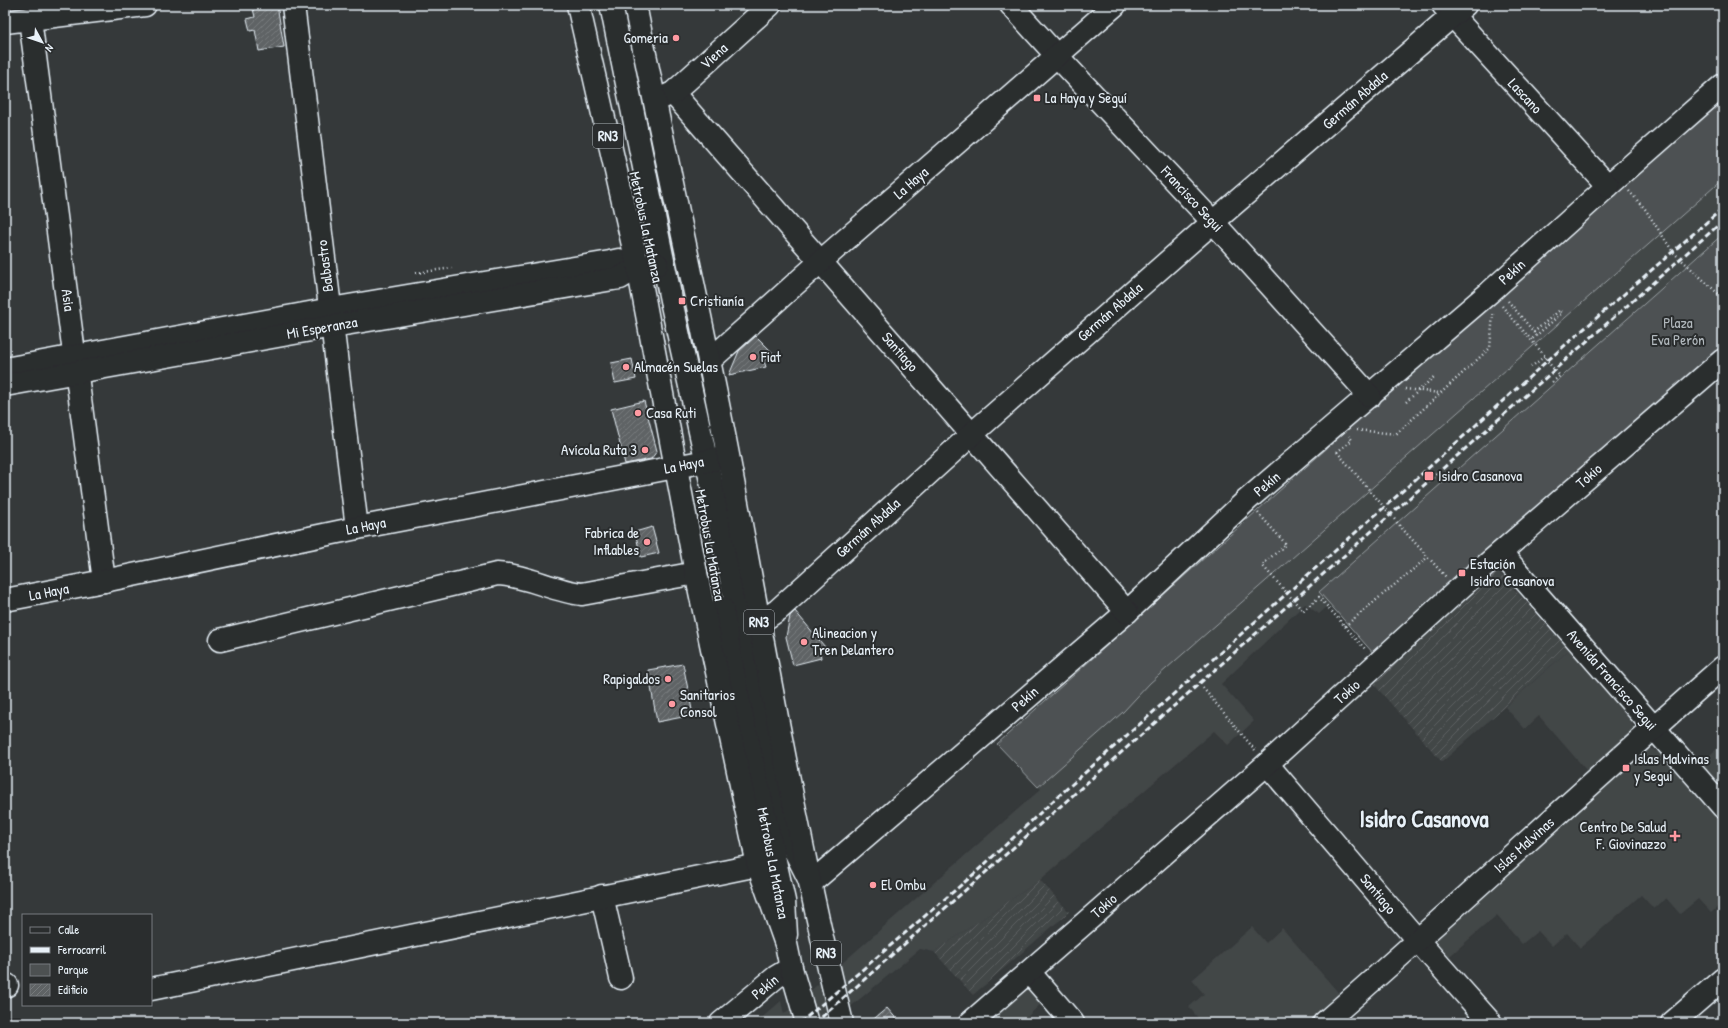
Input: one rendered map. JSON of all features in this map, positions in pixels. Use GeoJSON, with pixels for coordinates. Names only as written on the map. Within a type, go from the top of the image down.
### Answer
{"type":"FeatureCollection","features":[{"type":"Feature","properties":{"kind":"main road"},"geometry":{"type":"LineString","coordinates":[[5,22],[145,5]]}},
{"type":"Feature","properties":{"kind":"main road","name":"Balbastro"},"geometry":{"type":"LineString","coordinates":[[293,5],[357,528]]}},
{"type":"Feature","properties":{"kind":"main road","name":"RN3"},"geometry":{"type":"LineString","coordinates":[[578,5],[652,265],[693,464],[696,573],[758,865],[786,944],[791,968],[807,1023]]}},
{"type":"Feature","properties":{"kind":"main road","name":"Metrobus La Matanza"},"geometry":{"type":"LineString","coordinates":[[600,5],[693,464],[737,692],[784,901],[786,944]]}},
{"type":"Feature","properties":{"kind":"main road","name":"Metrobus La Matanza"},"geometry":{"type":"LineString","coordinates":[[611,5],[652,265]]}},
{"type":"Feature","properties":{"kind":"main road","name":"RN3"},"geometry":{"type":"LineString","coordinates":[[636,5],[664,97],[687,258],[728,457],[759,623],[811,882],[842,1023]]}},
{"type":"Feature","properties":{"kind":"main road","name":"Viena"},"geometry":{"type":"LineString","coordinates":[[664,97],[770,5]]}},
{"type":"Feature","properties":{"kind":"main road","name":"Francisco Segui"},"geometry":{"type":"LineString","coordinates":[[1012,5],[1057,56],[1213,222],[1375,391]]}},
{"type":"Feature","properties":{"kind":"main road","name":"La Haya"},"geometry":{"type":"LineString","coordinates":[[709,362],[820,262],[1115,5]]}},
{"type":"Feature","properties":{"kind":"main road","name":"Lascano"},"geometry":{"type":"LineString","coordinates":[[1453,9],[1612,182]]}},
{"type":"Feature","properties":{"kind":"main road","name":"Germán Abdala"},"geometry":{"type":"LineString","coordinates":[[759,623],[778,610],[972,434],[1453,9]]}},
{"type":"Feature","properties":{"kind":"main road","name":"Asia"},"geometry":{"type":"LineString","coordinates":[[30,19],[104,581]]}},
{"type":"Feature","properties":{"kind":"main road","name":"Pekín"},"geometry":{"type":"LineString","coordinates":[[811,882],[1128,612],[1247,500],[1493,292],[1612,182],[1723,85]]}},
{"type":"Feature","properties":{"kind":"main road","name":"Santiago"},"geometry":{"type":"LineString","coordinates":[[664,97],[820,262],[1128,612]]}},
{"type":"Feature","properties":{"kind":"main road"},"geometry":{"type":"LineString","coordinates":[[652,265],[687,258]]}},
{"type":"Feature","properties":{"kind":"main road","name":"Mi Esperanza"},"geometry":{"type":"LineString","coordinates":[[5,369],[76,364],[332,318],[619,260],[652,265]]}},
{"type":"Feature","properties":{"kind":"main road","name":"Tokio"},"geometry":{"type":"LineString","coordinates":[[970,1023],[1267,764],[1458,591],[1723,360]]}},
{"type":"Feature","properties":{"kind":"main road","name":"Mi Esperanza"},"geometry":{"type":"LineString","coordinates":[[5,385],[76,364]]}},
{"type":"Feature","properties":{"kind":"main road","name":"La Haya"},"geometry":{"type":"LineString","coordinates":[[5,600],[104,581],[357,528],[728,457]]}},
{"type":"Feature","properties":{"kind":"main road","name":"Metrobus La Matanza"},"geometry":{"type":"LineString","coordinates":[[693,464],[774,796],[786,833],[811,882]]}},
{"type":"Feature","properties":{"kind":"main road","name":"Avenida Francisco Segui"},"geometry":{"type":"LineString","coordinates":[[1501,553],[1723,807]]}},
{"type":"Feature","properties":{"kind":"main road"},"geometry":{"type":"LineString","coordinates":[[220,640],[497,574],[510,575],[569,592],[582,594],[696,573]]}},
{"type":"Feature","properties":{"kind":"main road","name":"Islas Malvinas"},"geometry":{"type":"LineString","coordinates":[[1324,1023],[1418,941],[1654,727],[1723,667]]}},
{"type":"Feature","properties":{"kind":"main road","name":"Santiago"},"geometry":{"type":"LineString","coordinates":[[1267,764],[1418,941],[1491,1023]]}},
{"type":"Feature","properties":{"kind":"main road"},"geometry":{"type":"LineString","coordinates":[[152,989],[758,865]]}},
{"type":"Feature","properties":{"kind":"main road"},"geometry":{"type":"LineString","coordinates":[[602,896],[621,978]]}},
{"type":"Feature","properties":{"kind":"main road","name":"Pekín"},"geometry":{"type":"LineString","coordinates":[[721,1023],[776,977],[791,968]]}},
{"type":"Feature","properties":{"kind":"main road"},"geometry":{"type":"LineString","coordinates":[[1029,972],[1073,1023]]}},
{"type":"Feature","properties":{"kind":"main road"},"geometry":{"type":"LineString","coordinates":[[1672,1023],[1723,979]]}},
{"type":"Feature","properties":{"kind":"path"},"geometry":{"type":"LineString","coordinates":[[1612,182],[1636,197],[1674,252],[1723,298]]}},
{"type":"Feature","properties":{"kind":"path"},"geometry":{"type":"LineString","coordinates":[[1493,292],[1534,332],[1560,310],[1562,313],[1531,340]]}},
{"type":"Feature","properties":{"kind":"path"},"geometry":{"type":"LineString","coordinates":[[1493,292],[1560,376],[1551,383]]}},
{"type":"Feature","properties":{"kind":"path"},"geometry":{"type":"LineString","coordinates":[[1350,429],[1396,434],[1490,348],[1493,292]]}},
{"type":"Feature","properties":{"kind":"path"},"geometry":{"type":"LineString","coordinates":[[1531,367],[1545,356]]}},
{"type":"Feature","properties":{"kind":"path"},"geometry":{"type":"LineString","coordinates":[[1406,402],[1435,376]]}},
{"type":"Feature","properties":{"kind":"path"},"geometry":{"type":"LineString","coordinates":[[1375,391],[1418,391],[1441,393]]}},
{"type":"Feature","properties":{"kind":"path"},"geometry":{"type":"LineString","coordinates":[[1352,440],[1337,452],[1458,591]]}},
{"type":"Feature","properties":{"kind":"path"},"geometry":{"type":"LineString","coordinates":[[1247,500],[1286,544],[1262,565],[1303,611],[1319,597],[1377,664]]}},
{"type":"Feature","properties":{"kind":"path"},"geometry":{"type":"LineString","coordinates":[[1345,626],[1428,557]]}},
{"type":"Feature","properties":{"kind":"path"},"geometry":{"type":"LineString","coordinates":[[1203,688],[1267,764]]}},
{"type":"Feature","properties":{"kind":"shaded area"},"geometry":{"type":"Polygon","coordinates":[[[1723,95],[1723,240],[1497,454],[1319,614],[1305,604],[1221,684],[1254,721],[1228,745],[1214,731],[1040,880],[934,952],[920,949],[831,1023],[756,1023],[781,1001],[784,1014],[1041,789],[997,744],[1616,189],[1723,95]]]}},
{"type":"Feature","properties":{"kind":"shaded area"},"geometry":{"type":"Polygon","coordinates":[[[1499,572],[1569,650],[1442,762],[1371,681],[1493,574],[1499,572]]]}},
{"type":"Feature","properties":{"kind":"shaded area"},"geometry":{"type":"Polygon","coordinates":[[[1569,650],[1630,720],[1634,727],[1635,735],[1593,778],[1539,716],[1525,729],[1505,707],[1569,650]]]}},
{"type":"Feature","properties":{"kind":"shaded area"},"geometry":{"type":"Polygon","coordinates":[[[1723,743],[1723,788],[1701,763],[1723,743]]]}},
{"type":"Feature","properties":{"kind":"shaded area"},"geometry":{"type":"Polygon","coordinates":[[[1652,749],[1661,754],[1723,825],[1723,902],[1711,913],[1698,899],[1680,914],[1666,898],[1654,909],[1641,895],[1580,948],[1567,933],[1552,946],[1538,931],[1522,944],[1497,915],[1444,961],[1432,942],[1644,751],[1652,749]]]}},
{"type":"Feature","properties":{"kind":"shaded area"},"geometry":{"type":"Polygon","coordinates":[[[1040,880],[1069,912],[973,995],[934,952],[1040,880]]]}},
{"type":"Feature","properties":{"kind":"shaded area"},"geometry":{"type":"Polygon","coordinates":[[[1252,927],[1266,943],[1282,928],[1343,998],[1315,1023],[1202,1023],[1189,1007],[1204,994],[1192,980],[1252,927]]]}},
{"type":"Feature","properties":{"kind":"shaded area"},"geometry":{"type":"Polygon","coordinates":[[[1032,988],[1046,999],[1028,1016],[1034,1023],[984,1023],[1025,989],[1032,988]]]}},
{"type":"Feature","properties":{"kind":"green space"},"geometry":{"type":"Polygon","coordinates":[[[1723,95],[1723,179],[1150,683],[1123,712],[1038,787],[997,744],[1616,189],[1723,95]]]}},
{"type":"Feature","properties":{"kind":"green space","name":"Plaza Eva Perón"},"geometry":{"type":"Polygon","coordinates":[[[1723,234],[1723,350],[1489,547],[1374,654],[1319,592],[1723,234]]]}},
{"type":"Feature","properties":{"kind":"building"},"geometry":{"type":"Polygon","coordinates":[[[252,5],[277,5],[284,47],[259,51],[255,30],[250,31],[247,19],[255,17],[252,5]]]}},
{"type":"Feature","properties":{"kind":"building","name":"Fiat"},"geometry":{"type":"Polygon","coordinates":[[[756,336],[773,353],[764,361],[766,367],[729,375],[739,351],[756,336]]]}},
{"type":"Feature","properties":{"kind":"building"},"geometry":{"type":"Polygon","coordinates":[[[632,359],[636,379],[615,383],[611,363],[632,359]]]}},
{"type":"Feature","properties":{"kind":"building"},"geometry":{"type":"Polygon","coordinates":[[[644,401],[657,451],[651,459],[625,464],[611,409],[644,401]]]}},
{"type":"Feature","properties":{"kind":"building","name":"Fabrica de Inflables"},"geometry":{"type":"Polygon","coordinates":[[[652,527],[659,553],[641,557],[635,532],[652,527]]]}},
{"type":"Feature","properties":{"kind":"building","name":"Alineacion y Tren Delantero"},"geometry":{"type":"Polygon","coordinates":[[[795,611],[825,647],[820,651],[821,658],[793,665],[786,637],[790,616],[795,611]]]}},
{"type":"Feature","properties":{"kind":"building"},"geometry":{"type":"Polygon","coordinates":[[[683,664],[693,715],[657,722],[648,670],[683,664]]]}},
{"type":"Feature","properties":{"kind":"building"},"geometry":{"type":"Polygon","coordinates":[[[887,1008],[900,1023],[869,1023],[887,1008]]]}},
{"type":"Feature","properties":{"kind":"railway"},"geometry":{"type":"LineString","coordinates":[[800,1023],[974,874],[1053,801],[1547,361],[1723,208]]}},
{"type":"Feature","properties":{"kind":"railway"},"geometry":{"type":"LineString","coordinates":[[815,1023],[1723,221]]}},
{"type":"Feature","properties":{"kind":"place","name":"Gomeria"},"geometry":{"type":"Point","coordinates":[676,38]}},
{"type":"Feature","properties":{"kind":"place","name":"La Haya y Seguí"},"geometry":{"type":"Point","coordinates":[1037,98]}},
{"type":"Feature","properties":{"kind":"place","name":"Cristianía"},"geometry":{"type":"Point","coordinates":[682,301]}},
{"type":"Feature","properties":{"kind":"place","name":"Fiat"},"geometry":{"type":"Point","coordinates":[753,357]}},
{"type":"Feature","properties":{"kind":"place","name":"Almacén Suelas"},"geometry":{"type":"Point","coordinates":[626,367]}},
{"type":"Feature","properties":{"kind":"place","name":"Casa Ruti"},"geometry":{"type":"Point","coordinates":[638,413]}},
{"type":"Feature","properties":{"kind":"place","name":"Avícola Ruta 3"},"geometry":{"type":"Point","coordinates":[645,450]}},
{"type":"Feature","properties":{"kind":"place","name":"Isidro Casanova"},"geometry":{"type":"Point","coordinates":[1429,476]}},
{"type":"Feature","properties":{"kind":"place","name":"Fabrica de Inflables"},"geometry":{"type":"Point","coordinates":[647,542]}},
{"type":"Feature","properties":{"kind":"place","name":"Estación Isidro Casanova"},"geometry":{"type":"Point","coordinates":[1462,573]}},
{"type":"Feature","properties":{"kind":"place","name":"Alineacion y Tren Delantero"},"geometry":{"type":"Point","coordinates":[804,642]}},
{"type":"Feature","properties":{"kind":"place","name":"Rapigaldos"},"geometry":{"type":"Point","coordinates":[668,679]}},
{"type":"Feature","properties":{"kind":"place","name":"Sanitarios Consol"},"geometry":{"type":"Point","coordinates":[672,704]}},
{"type":"Feature","properties":{"kind":"place","name":"Islas Malvinas y Segui"},"geometry":{"type":"Point","coordinates":[1626,768]}},
{"type":"Feature","properties":{"kind":"place","name":"Centro De Salud F. Giovinazzo"},"geometry":{"type":"Point","coordinates":[1675,836]}},
{"type":"Feature","properties":{"kind":"place","name":"El Ombu"},"geometry":{"type":"Point","coordinates":[873,885]}},
{"type":"Feature","properties":{"kind":"district","name":"Isidro Casanova"},"geometry":{"type":"Point","coordinates":[1424,819]}}]}
